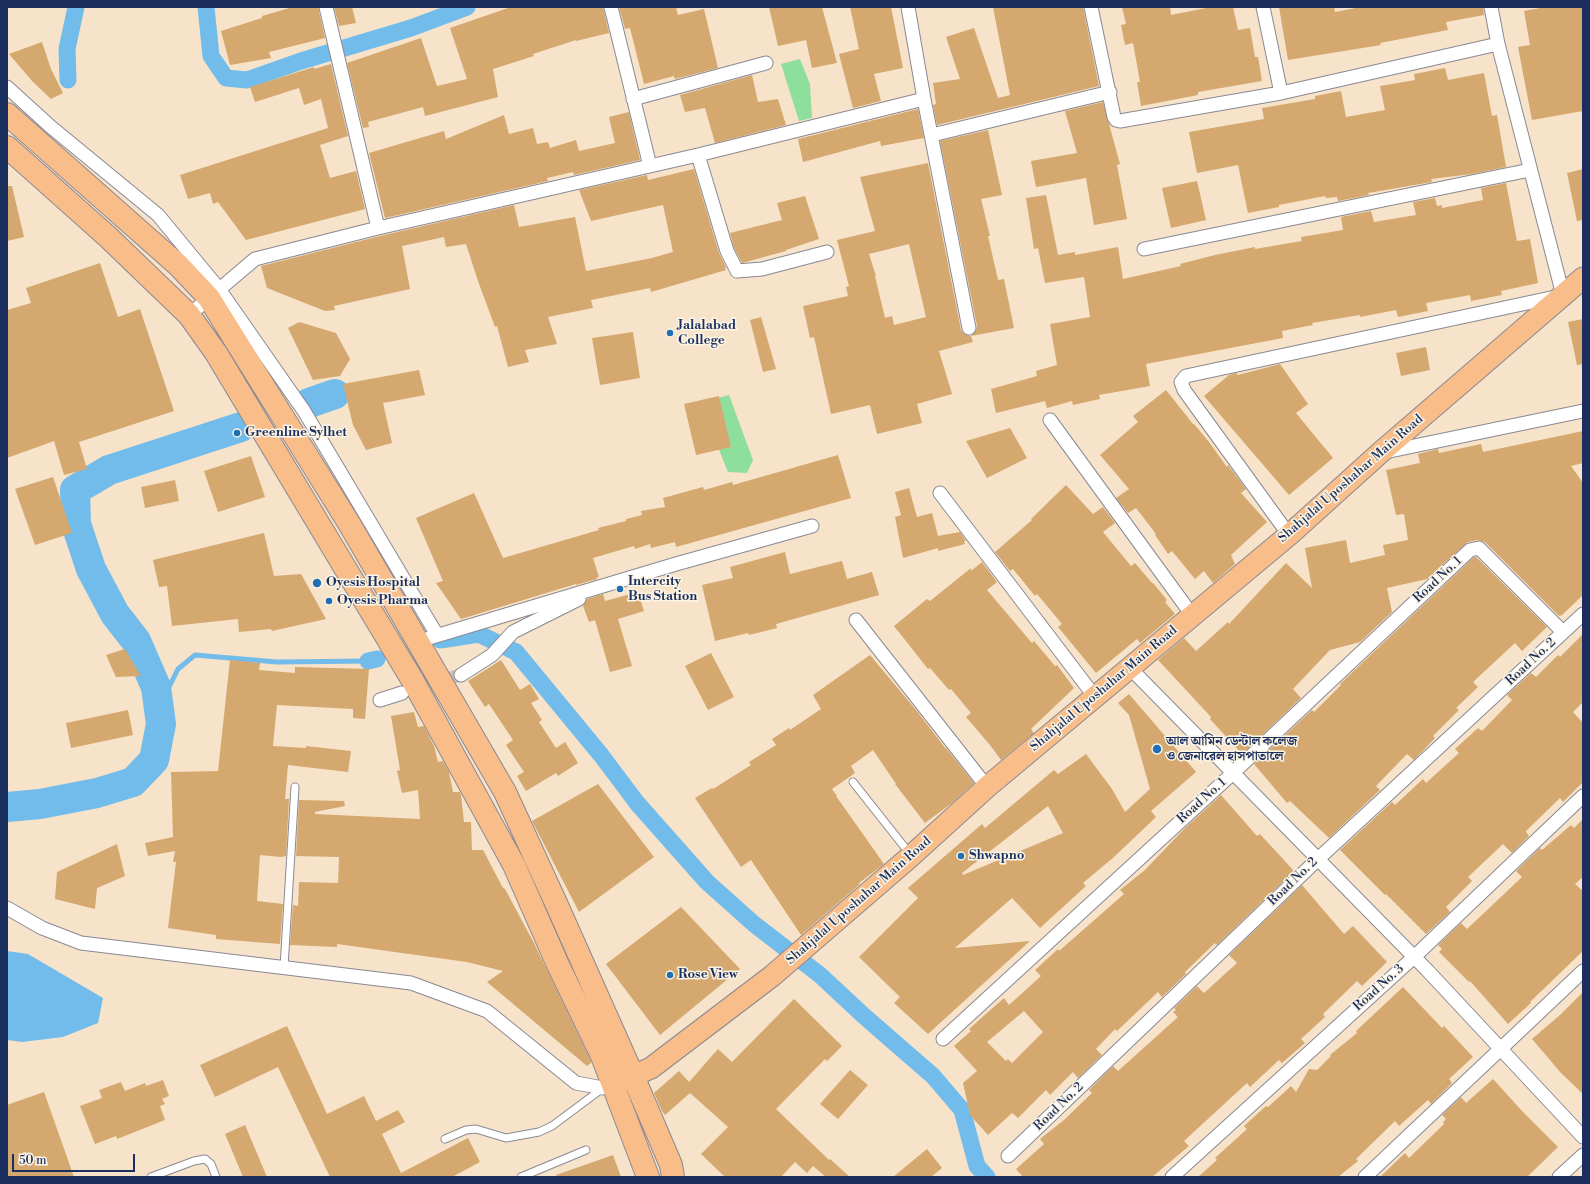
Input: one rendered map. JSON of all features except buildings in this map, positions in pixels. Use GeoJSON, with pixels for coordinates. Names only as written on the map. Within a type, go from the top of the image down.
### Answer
{"type":"FeatureCollection","features":[{"type":"Feature","properties":{"kind":"highway"},"geometry":{"type":"LineString","coordinates":[[7,114],[179,266],[214,294],[350,525],[427,638],[505,792],[556,903],[648,1177]]}},
{"type":"Feature","properties":{"kind":"highway"},"geometry":{"type":"LineString","coordinates":[[7,147],[108,237],[189,315],[216,353],[382,627],[474,790],[514,865],[558,965],[602,1056],[617,1083],[671,1165],[673,1177]]}},
{"type":"Feature","properties":{"kind":"main road","name":"Shahjalal Uposhahar Main Road"},"geometry":{"type":"LineString","coordinates":[[617,1083],[651,1068],[772,976],[911,856],[987,787],[1289,535],[1381,452],[1583,278]]}},
{"type":"Feature","properties":{"kind":"street"},"geometry":{"type":"LineString","coordinates":[[326,7],[332,38],[378,228]]}},
{"type":"Feature","properties":{"kind":"street"},"geometry":{"type":"LineString","coordinates":[[611,7],[650,166]]}},
{"type":"Feature","properties":{"kind":"street"},"geometry":{"type":"LineString","coordinates":[[908,7],[924,99],[969,328]]}},
{"type":"Feature","properties":{"kind":"street"},"geometry":{"type":"LineString","coordinates":[[1091,7],[1110,92],[1114,117],[1116,120],[1120,121],[1281,93],[1498,44]]}},
{"type":"Feature","properties":{"kind":"street"},"geometry":{"type":"LineString","coordinates":[[1263,7],[1281,93]]}},
{"type":"Feature","properties":{"kind":"street"},"geometry":{"type":"LineString","coordinates":[[1491,7],[1498,44],[1563,295]]}},
{"type":"Feature","properties":{"kind":"street"},"geometry":{"type":"LineString","coordinates":[[633,99],[766,63]]}},
{"type":"Feature","properties":{"kind":"street"},"geometry":{"type":"LineString","coordinates":[[7,87],[50,127],[158,215],[214,294]]}},
{"type":"Feature","properties":{"kind":"street"},"geometry":{"type":"LineString","coordinates":[[932,135],[1110,92]]}},
{"type":"Feature","properties":{"kind":"street"},"geometry":{"type":"LineString","coordinates":[[189,315],[255,259],[378,228],[698,155],[924,99]]}},
{"type":"Feature","properties":{"kind":"street"},"geometry":{"type":"LineString","coordinates":[[698,155],[727,252],[737,271],[762,269],[827,252]]}},
{"type":"Feature","properties":{"kind":"street"},"geometry":{"type":"LineString","coordinates":[[1144,249],[1530,170]]}},
{"type":"Feature","properties":{"kind":"street"},"geometry":{"type":"LineString","coordinates":[[1289,535],[1184,390],[1181,382],[1186,376],[1583,291]]}},
{"type":"Feature","properties":{"kind":"street"},"geometry":{"type":"LineString","coordinates":[[1381,452],[1583,411]]}},
{"type":"Feature","properties":{"kind":"street"},"geometry":{"type":"LineString","coordinates":[[1050,420],[1192,615]]}},
{"type":"Feature","properties":{"kind":"street"},"geometry":{"type":"LineString","coordinates":[[940,493],[1095,697]]}},
{"type":"Feature","properties":{"kind":"street"},"geometry":{"type":"LineString","coordinates":[[427,638],[676,564],[812,526]]}},
{"type":"Feature","properties":{"kind":"street","name":"Road No. 1"},"geometry":{"type":"LineString","coordinates":[[943,1039],[1233,773],[1470,550],[1479,548],[1562,632]]}},
{"type":"Feature","properties":{"kind":"street"},"geometry":{"type":"LineString","coordinates":[[461,675],[492,655],[513,632],[588,595],[660,576],[676,564]]}},
{"type":"Feature","properties":{"kind":"street","name":"Road No. 2"},"geometry":{"type":"LineString","coordinates":[[1008,1156],[1318,859],[1583,614]]}},
{"type":"Feature","properties":{"kind":"street"},"geometry":{"type":"LineString","coordinates":[[856,620],[987,787]]}},
{"type":"Feature","properties":{"kind":"street"},"geometry":{"type":"LineString","coordinates":[[1130,668],[1414,957],[1583,1137]]}},
{"type":"Feature","properties":{"kind":"street"},"geometry":{"type":"LineString","coordinates":[[380,700],[402,693]]}},
{"type":"Feature","properties":{"kind":"street","name":"Road No. 3"},"geometry":{"type":"LineString","coordinates":[[1172,1177],[1414,957],[1583,796]]}},
{"type":"Feature","properties":{"kind":"street"},"geometry":{"type":"LineString","coordinates":[[7,908],[42,928],[82,943],[411,983],[486,1011],[576,1083],[617,1083]]}},
{"type":"Feature","properties":{"kind":"street"},"geometry":{"type":"LineString","coordinates":[[1365,1177],[1583,971]]}},
{"type":"Feature","properties":{"kind":"street"},"geometry":{"type":"LineString","coordinates":[[1559,1177],[1583,1155]]}},
{"type":"Feature","properties":{"kind":"lane"},"geometry":{"type":"LineString","coordinates":[[853,782],[911,856]]}},
{"type":"Feature","properties":{"kind":"lane"},"geometry":{"type":"LineString","coordinates":[[284,967],[295,787]]}},
{"type":"Feature","properties":{"kind":"lane"},"geometry":{"type":"LineString","coordinates":[[445,1139],[466,1130],[476,1129],[506,1138],[538,1132],[552,1126],[617,1083]]}},
{"type":"Feature","properties":{"kind":"lane"},"geometry":{"type":"LineString","coordinates":[[520,1177],[586,1150]]}},
{"type":"Feature","properties":{"kind":"lane"},"geometry":{"type":"LineString","coordinates":[[151,1177],[194,1161],[205,1159],[211,1164],[216,1177]]}},
{"type":"Feature","properties":{"kind":"green space"},"geometry":{"type":"Polygon","coordinates":[[[800,59],[810,84],[812,118],[799,121],[781,64],[800,59]]]}},
{"type":"Feature","properties":{"kind":"green space"},"geometry":{"type":"Polygon","coordinates":[[[729,395],[753,460],[747,473],[728,472],[700,403],[729,395]]]}},
{"type":"Feature","properties":{"kind":"water"},"geometry":{"type":"Polygon","coordinates":[[[7,951],[28,954],[103,998],[98,1023],[63,1037],[22,1042],[7,1040],[7,951]]]}},
{"type":"Feature","properties":{"kind":"waterway"},"geometry":{"type":"LineString","coordinates":[[68,80],[67,49],[76,7]]}},
{"type":"Feature","properties":{"kind":"waterway"},"geometry":{"type":"LineString","coordinates":[[206,7],[211,56],[226,78],[247,80],[301,61],[411,28],[467,7]]}},
{"type":"Feature","properties":{"kind":"waterway"},"geometry":{"type":"LineString","coordinates":[[309,403],[335,394]]}},
{"type":"Feature","properties":{"kind":"waterway"},"geometry":{"type":"LineString","coordinates":[[7,807],[40,804],[97,793],[133,782],[154,760],[161,724],[156,687],[136,641],[115,614],[91,569],[76,524],[75,490],[109,470],[241,427]]}},
{"type":"Feature","properties":{"kind":"waterway"},"geometry":{"type":"LineString","coordinates":[[440,640],[479,634],[516,652],[601,755],[637,803],[707,882],[754,924],[820,975],[864,1016],[933,1076],[962,1110],[977,1166],[987,1177]]}},
{"type":"Feature","properties":{"kind":"waterway"},"geometry":{"type":"LineString","coordinates":[[159,707],[178,669],[195,655],[277,662],[368,661]]}},
{"type":"Feature","properties":{"kind":"waterway"},"geometry":{"type":"LineString","coordinates":[[368,661],[377,659]]}},
{"type":"Feature","properties":{"kind":"tunnel"},"geometry":{"type":"LineString","coordinates":[[411,690],[461,675]]}},
{"type":"Feature","properties":{"kind":"place","name":"Jalalabad College"},"geometry":{"type":"Point","coordinates":[670,333]}},
{"type":"Feature","properties":{"kind":"place","name":"Greenline Sylhet"},"geometry":{"type":"Point","coordinates":[237,433]}},
{"type":"Feature","properties":{"kind":"place","name":"Oyesis Hospital"},"geometry":{"type":"Point","coordinates":[317,583]}},
{"type":"Feature","properties":{"kind":"place","name":"Intercity Bus Station"},"geometry":{"type":"Point","coordinates":[620,589]}},
{"type":"Feature","properties":{"kind":"place","name":"Oyesis Pharma"},"geometry":{"type":"Point","coordinates":[329,601]}},
{"type":"Feature","properties":{"kind":"place","name":"আল আমিন ডেন্টাল কলেজ ও জেনারেল হাসপাতালে"},"geometry":{"type":"Point","coordinates":[1157,749]}},
{"type":"Feature","properties":{"kind":"place","name":"Shwapno"},"geometry":{"type":"Point","coordinates":[961,856]}},
{"type":"Feature","properties":{"kind":"place","name":"Rose View"},"geometry":{"type":"Point","coordinates":[670,975]}}]}
